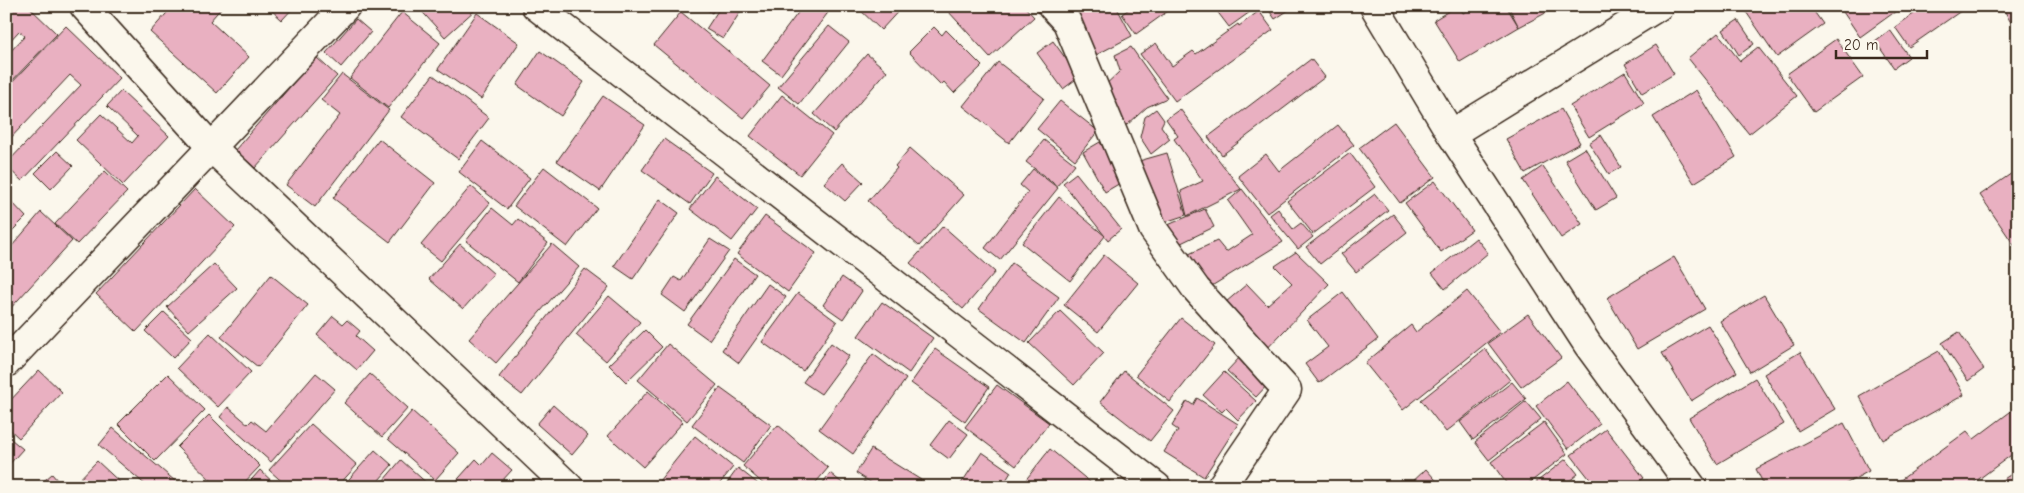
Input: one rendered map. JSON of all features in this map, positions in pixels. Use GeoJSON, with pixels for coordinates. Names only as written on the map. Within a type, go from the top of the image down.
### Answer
{"type":"FeatureCollection","features":[{"type":"Feature","properties":{"kind":"street"},"geometry":{"type":"LineString","coordinates":[[84,6],[212,148],[569,487]]}},
{"type":"Feature","properties":{"kind":"street"},"geometry":{"type":"LineString","coordinates":[[8,358],[212,148],[346,6]]}},
{"type":"Feature","properties":{"kind":"street"},"geometry":{"type":"LineString","coordinates":[[536,6],[1157,487]]}},
{"type":"Feature","properties":{"kind":"street"},"geometry":{"type":"LineString","coordinates":[[1052,6],[1067,22],[1153,229],[1196,289],[1287,390],[1221,487]]}},
{"type":"Feature","properties":{"kind":"street"},"geometry":{"type":"LineString","coordinates":[[1374,6],[1452,134],[1588,344],[1692,487]]}},
{"type":"Feature","properties":{"kind":"street"},"geometry":{"type":"LineString","coordinates":[[1452,134],[1659,6]]}},
{"type":"Feature","properties":{"kind":"building"},"geometry":{"type":"Polygon","coordinates":[[[6,6],[28,6],[57,34],[8,85],[6,83],[6,56],[25,36],[19,31],[6,45],[6,6]]]}},
{"type":"Feature","properties":{"kind":"building"},"geometry":{"type":"Polygon","coordinates":[[[173,6],[223,6],[210,21],[249,57],[217,93],[150,32],[173,6]]]}},
{"type":"Feature","properties":{"kind":"building"},"geometry":{"type":"Polygon","coordinates":[[[267,6],[295,6],[282,20],[267,6]]]}},
{"type":"Feature","properties":{"kind":"building"},"geometry":{"type":"Polygon","coordinates":[[[417,6],[474,6],[476,9],[445,37],[417,6]]]}},
{"type":"Feature","properties":{"kind":"building"},"geometry":{"type":"Polygon","coordinates":[[[701,6],[716,6],[712,13],[701,6]]]}},
{"type":"Feature","properties":{"kind":"building"},"geometry":{"type":"Polygon","coordinates":[[[721,6],[744,6],[723,39],[706,29],[721,6]]]}},
{"type":"Feature","properties":{"kind":"building"},"geometry":{"type":"Polygon","coordinates":[[[803,6],[833,6],[781,75],[762,61],[803,6]]]}},
{"type":"Feature","properties":{"kind":"building"},"geometry":{"type":"Polygon","coordinates":[[[856,6],[903,6],[881,30],[856,6]]]}},
{"type":"Feature","properties":{"kind":"building"},"geometry":{"type":"Polygon","coordinates":[[[953,6],[1024,6],[1034,17],[990,57],[948,11],[953,6]]]}},
{"type":"Feature","properties":{"kind":"building"},"geometry":{"type":"Polygon","coordinates":[[[1070,6],[1116,6],[1132,36],[1096,55],[1070,6]]]}},
{"type":"Feature","properties":{"kind":"building"},"geometry":{"type":"Polygon","coordinates":[[[1133,6],[1175,6],[1136,34],[1122,14],[1133,6]]]}},
{"type":"Feature","properties":{"kind":"building"},"geometry":{"type":"Polygon","coordinates":[[[1213,6],[1257,6],[1257,7],[1229,27],[1213,6]]]}},
{"type":"Feature","properties":{"kind":"building"},"geometry":{"type":"Polygon","coordinates":[[[1266,6],[1295,6],[1275,19],[1266,6]]]}},
{"type":"Feature","properties":{"kind":"building"},"geometry":{"type":"Polygon","coordinates":[[[1459,6],[1463,13],[1475,6],[1506,6],[1519,27],[1460,62],[1434,20],[1459,6]]]}},
{"type":"Feature","properties":{"kind":"building"},"geometry":{"type":"Polygon","coordinates":[[[1508,6],[1559,6],[1519,27],[1508,6]]]}},
{"type":"Feature","properties":{"kind":"building"},"geometry":{"type":"Polygon","coordinates":[[[1742,6],[1810,6],[1823,24],[1777,57],[1742,6]]]}},
{"type":"Feature","properties":{"kind":"building"},"geometry":{"type":"Polygon","coordinates":[[[1839,6],[1903,6],[1860,37],[1839,6]]]}},
{"type":"Feature","properties":{"kind":"building"},"geometry":{"type":"Polygon","coordinates":[[[1925,6],[1968,6],[1909,47],[1895,27],[1925,6]]]}},
{"type":"Feature","properties":{"kind":"building"},"geometry":{"type":"Polygon","coordinates":[[[2002,6],[2018,6],[2018,17],[2010,21],[2002,6]]]}},
{"type":"Feature","properties":{"kind":"building"},"geometry":{"type":"Polygon","coordinates":[[[1259,11],[1273,30],[1175,101],[1140,54],[1156,43],[1172,66],[1193,51],[1196,54],[1259,11]]]}},
{"type":"Feature","properties":{"kind":"building"},"geometry":{"type":"Polygon","coordinates":[[[402,12],[440,43],[388,108],[350,78],[402,12]]]}},
{"type":"Feature","properties":{"kind":"building"},"geometry":{"type":"Polygon","coordinates":[[[681,12],[770,86],[743,118],[654,45],[681,12]]]}},
{"type":"Feature","properties":{"kind":"building"},"geometry":{"type":"Polygon","coordinates":[[[477,13],[519,43],[481,99],[438,69],[477,13]]]}},
{"type":"Feature","properties":{"kind":"building"},"geometry":{"type":"Polygon","coordinates":[[[356,19],[371,32],[341,67],[326,53],[356,19]]]}},
{"type":"Feature","properties":{"kind":"building"},"geometry":{"type":"Polygon","coordinates":[[[1738,20],[1754,44],[1739,55],[1723,30],[1738,20]]]}},
{"type":"Feature","properties":{"kind":"building"},"geometry":{"type":"Polygon","coordinates":[[[66,26],[120,78],[22,181],[6,164],[81,85],[70,75],[6,143],[6,89],[66,26]]]}},
{"type":"Feature","properties":{"kind":"building"},"geometry":{"type":"Polygon","coordinates":[[[829,26],[849,42],[799,104],[778,87],[829,26]]]}},
{"type":"Feature","properties":{"kind":"building"},"geometry":{"type":"Polygon","coordinates":[[[934,27],[942,35],[946,30],[982,66],[954,93],[944,82],[941,85],[909,52],[934,27]]]}},
{"type":"Feature","properties":{"kind":"building"},"geometry":{"type":"Polygon","coordinates":[[[1890,30],[1909,57],[1894,68],[1875,41],[1890,30]]]}},
{"type":"Feature","properties":{"kind":"building"},"geometry":{"type":"Polygon","coordinates":[[[1718,33],[1740,61],[1758,47],[1797,96],[1749,134],[1688,58],[1718,33]]]}},
{"type":"Feature","properties":{"kind":"building"},"geometry":{"type":"Polygon","coordinates":[[[1836,39],[1863,77],[1814,112],[1787,74],[1836,39]]]}},
{"type":"Feature","properties":{"kind":"building"},"geometry":{"type":"Polygon","coordinates":[[[1053,41],[1079,77],[1063,89],[1037,53],[1053,41]]]}},
{"type":"Feature","properties":{"kind":"building"},"geometry":{"type":"Polygon","coordinates":[[[1656,45],[1674,74],[1642,93],[1625,64],[1656,45]]]}},
{"type":"Feature","properties":{"kind":"building"},"geometry":{"type":"Polygon","coordinates":[[[1131,47],[1167,98],[1147,107],[1127,125],[1101,89],[1120,71],[1115,55],[1131,47]]]}},
{"type":"Feature","properties":{"kind":"building"},"geometry":{"type":"Polygon","coordinates":[[[540,51],[584,82],[561,116],[517,85],[540,51]]]}},
{"type":"Feature","properties":{"kind":"building"},"geometry":{"type":"Polygon","coordinates":[[[867,54],[887,71],[834,132],[814,114],[867,54]]]}},
{"type":"Feature","properties":{"kind":"building"},"geometry":{"type":"Polygon","coordinates":[[[316,57],[337,76],[255,168],[235,150],[316,57]]]}},
{"type":"Feature","properties":{"kind":"building"},"geometry":{"type":"Polygon","coordinates":[[[1311,59],[1325,77],[1222,155],[1208,137],[1311,59]]]}},
{"type":"Feature","properties":{"kind":"building"},"geometry":{"type":"Polygon","coordinates":[[[998,62],[1044,98],[1009,143],[963,106],[998,62]]]}},
{"type":"Feature","properties":{"kind":"building"},"geometry":{"type":"Polygon","coordinates":[[[1625,72],[1644,103],[1589,137],[1570,106],[1625,72]]]}},
{"type":"Feature","properties":{"kind":"building"},"geometry":{"type":"Polygon","coordinates":[[[342,74],[389,110],[315,207],[286,185],[340,115],[321,100],[342,74]]]}},
{"type":"Feature","properties":{"kind":"building"},"geometry":{"type":"Polygon","coordinates":[[[433,75],[489,118],[458,159],[401,117],[433,75]]]}},
{"type":"Feature","properties":{"kind":"building"},"geometry":{"type":"Polygon","coordinates":[[[1696,90],[1736,157],[1694,183],[1653,117],[1696,90]]]}},
{"type":"Feature","properties":{"kind":"building"},"geometry":{"type":"Polygon","coordinates":[[[121,91],[169,136],[123,185],[76,140],[101,114],[132,143],[138,136],[107,106],[121,91]]]}},
{"type":"Feature","properties":{"kind":"building"},"geometry":{"type":"Polygon","coordinates":[[[782,95],[832,135],[800,175],[750,136],[782,95]]]}},
{"type":"Feature","properties":{"kind":"building"},"geometry":{"type":"Polygon","coordinates":[[[603,96],[645,125],[600,191],[557,161],[603,96]]]}},
{"type":"Feature","properties":{"kind":"building"},"geometry":{"type":"Polygon","coordinates":[[[1060,101],[1098,131],[1075,160],[1037,129],[1060,101]]]}},
{"type":"Feature","properties":{"kind":"building"},"geometry":{"type":"Polygon","coordinates":[[[1156,109],[1164,120],[1161,126],[1170,139],[1151,154],[1140,137],[1145,117],[1156,109]]]}},
{"type":"Feature","properties":{"kind":"building"},"geometry":{"type":"Polygon","coordinates":[[[1180,109],[1241,189],[1187,216],[1181,191],[1203,181],[1174,139],[1178,136],[1166,119],[1180,109]]]}},
{"type":"Feature","properties":{"kind":"building"},"geometry":{"type":"Polygon","coordinates":[[[1561,109],[1580,143],[1525,173],[1506,139],[1561,109]]]}},
{"type":"Feature","properties":{"kind":"building"},"geometry":{"type":"Polygon","coordinates":[[[1394,122],[1435,177],[1400,203],[1359,148],[1394,122]]]}},
{"type":"Feature","properties":{"kind":"building"},"geometry":{"type":"Polygon","coordinates":[[[1338,125],[1354,145],[1267,213],[1238,176],[1266,154],[1279,171],[1338,125]]]}},
{"type":"Feature","properties":{"kind":"building"},"geometry":{"type":"Polygon","coordinates":[[[1601,135],[1621,167],[1609,174],[1589,143],[1601,135]]]}},
{"type":"Feature","properties":{"kind":"building"},"geometry":{"type":"Polygon","coordinates":[[[379,139],[435,183],[390,242],[333,198],[379,139]]]}},
{"type":"Feature","properties":{"kind":"building"},"geometry":{"type":"Polygon","coordinates":[[[664,139],[712,173],[690,204],[642,170],[664,139]]]}},
{"type":"Feature","properties":{"kind":"building"},"geometry":{"type":"Polygon","coordinates":[[[1044,140],[1075,164],[1057,186],[1026,162],[1044,140]]]}},
{"type":"Feature","properties":{"kind":"building"},"geometry":{"type":"Polygon","coordinates":[[[482,141],[530,178],[507,209],[459,172],[482,141]]]}},
{"type":"Feature","properties":{"kind":"building"},"geometry":{"type":"Polygon","coordinates":[[[1100,142],[1122,182],[1105,192],[1083,152],[1100,142]]]}},
{"type":"Feature","properties":{"kind":"building"},"geometry":{"type":"Polygon","coordinates":[[[910,148],[964,195],[919,246],[868,201],[897,168],[895,166],[910,148]]]}},
{"type":"Feature","properties":{"kind":"building"},"geometry":{"type":"Polygon","coordinates":[[[1585,148],[1616,198],[1596,210],[1565,160],[1585,148]]]}},
{"type":"Feature","properties":{"kind":"building"},"geometry":{"type":"Polygon","coordinates":[[[57,151],[73,166],[51,189],[35,173],[57,151]]]}},
{"type":"Feature","properties":{"kind":"building"},"geometry":{"type":"Polygon","coordinates":[[[1167,153],[1186,215],[1159,224],[1139,161],[1167,153]]]}},
{"type":"Feature","properties":{"kind":"building"},"geometry":{"type":"Polygon","coordinates":[[[1350,153],[1375,187],[1313,234],[1287,201],[1350,153]]]}},
{"type":"Feature","properties":{"kind":"building"},"geometry":{"type":"Polygon","coordinates":[[[842,163],[863,182],[845,201],[824,183],[842,163]]]}},
{"type":"Feature","properties":{"kind":"building"},"geometry":{"type":"Polygon","coordinates":[[[1543,166],[1582,224],[1561,238],[1523,180],[1543,166]]]}},
{"type":"Feature","properties":{"kind":"building"},"geometry":{"type":"Polygon","coordinates":[[[544,167],[597,208],[567,247],[514,206],[544,167]]]}},
{"type":"Feature","properties":{"kind":"building"},"geometry":{"type":"Polygon","coordinates":[[[1033,169],[1058,188],[1000,260],[985,248],[1028,192],[1020,185],[1033,169]]]}},
{"type":"Feature","properties":{"kind":"building"},"geometry":{"type":"Polygon","coordinates":[[[2018,169],[2018,251],[1980,195],[2018,169]]]}},
{"type":"Feature","properties":{"kind":"building"},"geometry":{"type":"Polygon","coordinates":[[[105,171],[127,192],[77,244],[55,224],[105,171]]]}},
{"type":"Feature","properties":{"kind":"building"},"geometry":{"type":"Polygon","coordinates":[[[1076,173],[1121,229],[1108,240],[1063,183],[1076,173]]]}},
{"type":"Feature","properties":{"kind":"building"},"geometry":{"type":"Polygon","coordinates":[[[715,176],[757,209],[732,241],[690,209],[715,176]]]}},
{"type":"Feature","properties":{"kind":"building"},"geometry":{"type":"Polygon","coordinates":[[[1435,181],[1472,230],[1441,252],[1405,203],[1435,181]]]}},
{"type":"Feature","properties":{"kind":"building"},"geometry":{"type":"Polygon","coordinates":[[[471,186],[490,203],[441,261],[421,245],[471,186]]]}},
{"type":"Feature","properties":{"kind":"building"},"geometry":{"type":"Polygon","coordinates":[[[195,189],[235,227],[136,332],[96,294],[195,189]]]}},
{"type":"Feature","properties":{"kind":"building"},"geometry":{"type":"Polygon","coordinates":[[[1242,189],[1283,242],[1210,287],[1189,254],[1217,241],[1226,252],[1252,235],[1228,201],[1242,189]]]}},
{"type":"Feature","properties":{"kind":"building"},"geometry":{"type":"Polygon","coordinates":[[[1375,194],[1388,210],[1320,264],[1306,247],[1375,194]]]}},
{"type":"Feature","properties":{"kind":"building"},"geometry":{"type":"Polygon","coordinates":[[[1059,197],[1105,236],[1070,281],[1022,243],[1059,197]]]}},
{"type":"Feature","properties":{"kind":"building"},"geometry":{"type":"Polygon","coordinates":[[[660,199],[679,213],[633,279],[614,266],[660,199]]]}},
{"type":"Feature","properties":{"kind":"building"},"geometry":{"type":"Polygon","coordinates":[[[11,201],[26,217],[6,237],[6,206],[11,201]]]}},
{"type":"Feature","properties":{"kind":"building"},"geometry":{"type":"Polygon","coordinates":[[[492,208],[513,225],[518,219],[548,243],[518,282],[466,241],[492,208]]]}},
{"type":"Feature","properties":{"kind":"building"},"geometry":{"type":"Polygon","coordinates":[[[1205,209],[1214,227],[1177,245],[1168,225],[1205,209]]]}},
{"type":"Feature","properties":{"kind":"building"},"geometry":{"type":"Polygon","coordinates":[[[1278,209],[1293,229],[1301,223],[1313,237],[1298,249],[1270,215],[1278,209]]]}},
{"type":"Feature","properties":{"kind":"building"},"geometry":{"type":"Polygon","coordinates":[[[41,212],[72,241],[7,312],[6,253],[41,212]]]}},
{"type":"Feature","properties":{"kind":"building"},"geometry":{"type":"Polygon","coordinates":[[[1393,214],[1407,232],[1356,272],[1341,254],[1393,214]]]}},
{"type":"Feature","properties":{"kind":"building"},"geometry":{"type":"Polygon","coordinates":[[[765,216],[816,253],[788,292],[737,254],[765,216]]]}},
{"type":"Feature","properties":{"kind":"building"},"geometry":{"type":"Polygon","coordinates":[[[943,226],[995,272],[963,309],[910,263],[943,226]]]}},
{"type":"Feature","properties":{"kind":"building"},"geometry":{"type":"Polygon","coordinates":[[[1476,238],[1488,253],[1445,289],[1432,273],[1476,238]]]}},
{"type":"Feature","properties":{"kind":"building"},"geometry":{"type":"Polygon","coordinates":[[[710,239],[729,251],[685,312],[662,295],[674,277],[681,281],[710,239]]]}},
{"type":"Feature","properties":{"kind":"building"},"geometry":{"type":"Polygon","coordinates":[[[460,244],[494,274],[463,309],[429,279],[460,244]]]}},
{"type":"Feature","properties":{"kind":"building"},"geometry":{"type":"Polygon","coordinates":[[[552,244],[579,267],[496,363],[469,339],[552,244]]]}},
{"type":"Feature","properties":{"kind":"building"},"geometry":{"type":"Polygon","coordinates":[[[1296,252],[1329,284],[1260,356],[1219,308],[1247,284],[1267,305],[1292,283],[1275,266],[1296,252]]]}},
{"type":"Feature","properties":{"kind":"building"},"geometry":{"type":"Polygon","coordinates":[[[1104,255],[1138,283],[1098,332],[1064,305],[1104,255]]]}},
{"type":"Feature","properties":{"kind":"building"},"geometry":{"type":"Polygon","coordinates":[[[1674,257],[1705,309],[1637,349],[1607,298],[1674,257]]]}},
{"type":"Feature","properties":{"kind":"building"},"geometry":{"type":"Polygon","coordinates":[[[734,259],[755,274],[709,340],[687,324],[734,259]]]}},
{"type":"Feature","properties":{"kind":"building"},"geometry":{"type":"Polygon","coordinates":[[[1012,263],[1059,297],[1026,343],[979,309],[1012,263]]]}},
{"type":"Feature","properties":{"kind":"building"},"geometry":{"type":"Polygon","coordinates":[[[214,264],[237,288],[189,331],[167,307],[214,264]]]}},
{"type":"Feature","properties":{"kind":"building"},"geometry":{"type":"Polygon","coordinates":[[[585,269],[609,287],[522,395],[499,377],[585,269]]]}},
{"type":"Feature","properties":{"kind":"building"},"geometry":{"type":"Polygon","coordinates":[[[271,275],[308,305],[258,367],[221,337],[271,275]]]}},
{"type":"Feature","properties":{"kind":"building"},"geometry":{"type":"Polygon","coordinates":[[[842,277],[862,291],[843,319],[823,305],[842,277]]]}},
{"type":"Feature","properties":{"kind":"building"},"geometry":{"type":"Polygon","coordinates":[[[768,284],[786,297],[739,363],[722,350],[768,284]]]}},
{"type":"Feature","properties":{"kind":"building"},"geometry":{"type":"Polygon","coordinates":[[[1467,291],[1500,332],[1403,410],[1365,363],[1411,325],[1416,332],[1467,291]]]}},
{"type":"Feature","properties":{"kind":"building"},"geometry":{"type":"Polygon","coordinates":[[[1343,292],[1378,339],[1319,383],[1305,364],[1328,347],[1307,320],[1343,292]]]}},
{"type":"Feature","properties":{"kind":"building"},"geometry":{"type":"Polygon","coordinates":[[[798,293],[837,322],[803,371],[762,342],[798,293]]]}},
{"type":"Feature","properties":{"kind":"building"},"geometry":{"type":"Polygon","coordinates":[[[1764,295],[1794,345],[1750,372],[1720,321],[1764,295]]]}},
{"type":"Feature","properties":{"kind":"building"},"geometry":{"type":"Polygon","coordinates":[[[609,296],[640,322],[606,361],[576,335],[609,296]]]}},
{"type":"Feature","properties":{"kind":"building"},"geometry":{"type":"Polygon","coordinates":[[[882,302],[933,338],[909,373],[858,336],[882,302]]]}},
{"type":"Feature","properties":{"kind":"building"},"geometry":{"type":"Polygon","coordinates":[[[1060,311],[1104,353],[1074,385],[1029,343],[1060,311]]]}},
{"type":"Feature","properties":{"kind":"building"},"geometry":{"type":"Polygon","coordinates":[[[164,312],[192,338],[173,358],[145,331],[164,312]]]}},
{"type":"Feature","properties":{"kind":"building"},"geometry":{"type":"Polygon","coordinates":[[[1528,314],[1561,358],[1521,387],[1488,343],[1528,314]]]}},
{"type":"Feature","properties":{"kind":"building"},"geometry":{"type":"Polygon","coordinates":[[[333,316],[343,324],[347,320],[360,331],[356,336],[373,351],[357,370],[317,335],[333,316]]]}},
{"type":"Feature","properties":{"kind":"building"},"geometry":{"type":"Polygon","coordinates":[[[1181,318],[1215,345],[1170,402],[1136,375],[1181,318]]]}},
{"type":"Feature","properties":{"kind":"building"},"geometry":{"type":"Polygon","coordinates":[[[1708,325],[1737,372],[1691,401],[1662,353],[1708,325]]]}},
{"type":"Feature","properties":{"kind":"building"},"geometry":{"type":"Polygon","coordinates":[[[645,330],[662,347],[626,382],[609,365],[645,330]]]}},
{"type":"Feature","properties":{"kind":"building"},"geometry":{"type":"Polygon","coordinates":[[[1959,332],[1984,369],[1968,381],[1942,343],[1959,332]]]}},
{"type":"Feature","properties":{"kind":"building"},"geometry":{"type":"Polygon","coordinates":[[[210,333],[251,372],[218,407],[177,368],[210,333]]]}},
{"type":"Feature","properties":{"kind":"building"},"geometry":{"type":"Polygon","coordinates":[[[831,343],[849,356],[821,394],[803,382],[831,343]]]}},
{"type":"Feature","properties":{"kind":"building"},"geometry":{"type":"Polygon","coordinates":[[[668,344],[717,385],[687,421],[638,380],[668,344]]]}},
{"type":"Feature","properties":{"kind":"building"},"geometry":{"type":"Polygon","coordinates":[[[935,349],[989,387],[965,422],[911,383],[935,349]]]}},
{"type":"Feature","properties":{"kind":"building"},"geometry":{"type":"Polygon","coordinates":[[[1485,349],[1510,380],[1446,432],[1421,400],[1485,349]]]}},
{"type":"Feature","properties":{"kind":"building"},"geometry":{"type":"Polygon","coordinates":[[[1939,351],[1964,395],[1883,440],[1859,396],[1939,351]]]}},
{"type":"Feature","properties":{"kind":"building"},"geometry":{"type":"Polygon","coordinates":[[[1800,352],[1835,409],[1798,431],[1764,374],[1800,352]]]}},
{"type":"Feature","properties":{"kind":"building"},"geometry":{"type":"Polygon","coordinates":[[[873,354],[906,379],[853,454],[819,429],[873,354]]]}},
{"type":"Feature","properties":{"kind":"building"},"geometry":{"type":"Polygon","coordinates":[[[1241,356],[1270,382],[1256,397],[1227,371],[1241,356]]]}},
{"type":"Feature","properties":{"kind":"building"},"geometry":{"type":"Polygon","coordinates":[[[39,370],[62,392],[19,438],[6,426],[6,405],[39,370]]]}},
{"type":"Feature","properties":{"kind":"building"},"geometry":{"type":"Polygon","coordinates":[[[1124,371],[1174,411],[1150,441],[1100,402],[1124,371]]]}},
{"type":"Feature","properties":{"kind":"building"},"geometry":{"type":"Polygon","coordinates":[[[1224,372],[1256,401],[1238,420],[1226,408],[1222,412],[1203,395],[1224,372]]]}},
{"type":"Feature","properties":{"kind":"building"},"geometry":{"type":"Polygon","coordinates":[[[316,373],[335,389],[271,462],[220,417],[228,407],[248,424],[252,420],[266,431],[316,373]]]}},
{"type":"Feature","properties":{"kind":"building"},"geometry":{"type":"Polygon","coordinates":[[[168,374],[205,410],[155,461],[118,424],[168,374]]]}},
{"type":"Feature","properties":{"kind":"building"},"geometry":{"type":"Polygon","coordinates":[[[370,374],[408,408],[382,437],[344,403],[370,374]]]}},
{"type":"Feature","properties":{"kind":"building"},"geometry":{"type":"Polygon","coordinates":[[[1755,378],[1784,424],[1717,464],[1689,418],[1755,378]]]}},
{"type":"Feature","properties":{"kind":"building"},"geometry":{"type":"Polygon","coordinates":[[[1567,381],[1600,424],[1568,449],[1536,406],[1567,381]]]}},
{"type":"Feature","properties":{"kind":"building"},"geometry":{"type":"Polygon","coordinates":[[[1512,382],[1526,399],[1473,440],[1460,422],[1512,382]]]}},
{"type":"Feature","properties":{"kind":"building"},"geometry":{"type":"Polygon","coordinates":[[[997,385],[1049,423],[1016,466],[965,427],[997,385]]]}},
{"type":"Feature","properties":{"kind":"building"},"geometry":{"type":"Polygon","coordinates":[[[720,388],[771,425],[743,463],[692,425],[720,388]]]}},
{"type":"Feature","properties":{"kind":"building"},"geometry":{"type":"Polygon","coordinates":[[[648,391],[683,422],[643,467],[608,436],[648,391]]]}},
{"type":"Feature","properties":{"kind":"building"},"geometry":{"type":"Polygon","coordinates":[[[1197,398],[1238,424],[1204,477],[1164,452],[1178,430],[1172,426],[1187,401],[1193,405],[1197,398]]]}},
{"type":"Feature","properties":{"kind":"building"},"geometry":{"type":"Polygon","coordinates":[[[1526,401],[1541,419],[1489,460],[1475,442],[1526,401]]]}},
{"type":"Feature","properties":{"kind":"building"},"geometry":{"type":"Polygon","coordinates":[[[553,405],[588,436],[572,455],[537,424],[553,405]]]}},
{"type":"Feature","properties":{"kind":"building"},"geometry":{"type":"Polygon","coordinates":[[[2018,406],[2018,450],[1968,487],[1898,487],[1895,484],[1967,431],[1974,439],[2018,406]]]}},
{"type":"Feature","properties":{"kind":"building"},"geometry":{"type":"Polygon","coordinates":[[[412,411],[459,453],[435,480],[388,439],[412,411]]]}},
{"type":"Feature","properties":{"kind":"building"},"geometry":{"type":"Polygon","coordinates":[[[209,415],[260,466],[240,487],[218,487],[177,447],[209,415]]]}},
{"type":"Feature","properties":{"kind":"building"},"geometry":{"type":"Polygon","coordinates":[[[949,420],[968,434],[949,459],[930,445],[949,420]]]}},
{"type":"Feature","properties":{"kind":"building"},"geometry":{"type":"Polygon","coordinates":[[[1544,422],[1567,454],[1524,487],[1509,487],[1491,462],[1544,422]]]}},
{"type":"Feature","properties":{"kind":"building"},"geometry":{"type":"Polygon","coordinates":[[[1844,423],[1869,471],[1840,487],[1765,487],[1756,469],[1844,423]]]}},
{"type":"Feature","properties":{"kind":"building"},"geometry":{"type":"Polygon","coordinates":[[[311,424],[357,465],[337,487],[288,487],[269,470],[311,424]]]}},
{"type":"Feature","properties":{"kind":"building"},"geometry":{"type":"Polygon","coordinates":[[[778,425],[828,468],[812,487],[767,487],[743,466],[778,425]]]}},
{"type":"Feature","properties":{"kind":"building"},"geometry":{"type":"Polygon","coordinates":[[[113,428],[182,487],[148,487],[99,445],[113,428]]]}},
{"type":"Feature","properties":{"kind":"building"},"geometry":{"type":"Polygon","coordinates":[[[1606,429],[1644,478],[1632,487],[1596,487],[1571,455],[1606,429]]]}},
{"type":"Feature","properties":{"kind":"building"},"geometry":{"type":"Polygon","coordinates":[[[6,435],[23,449],[6,468],[6,435]]]}},
{"type":"Feature","properties":{"kind":"building"},"geometry":{"type":"Polygon","coordinates":[[[695,436],[733,467],[717,487],[667,487],[659,481],[695,436]]]}},
{"type":"Feature","properties":{"kind":"building"},"geometry":{"type":"Polygon","coordinates":[[[871,449],[921,480],[917,487],[878,487],[856,473],[871,449]]]}},
{"type":"Feature","properties":{"kind":"building"},"geometry":{"type":"Polygon","coordinates":[[[1050,449],[1096,487],[1020,487],[1050,449]]]}},
{"type":"Feature","properties":{"kind":"building"},"geometry":{"type":"Polygon","coordinates":[[[375,450],[392,465],[373,487],[342,487],[375,450]]]}},
{"type":"Feature","properties":{"kind":"building"},"geometry":{"type":"Polygon","coordinates":[[[982,452],[1011,472],[1002,487],[959,487],[982,452]]]}},
{"type":"Feature","properties":{"kind":"building"},"geometry":{"type":"Polygon","coordinates":[[[492,453],[512,470],[501,482],[507,487],[451,487],[476,459],[482,465],[492,453]]]}},
{"type":"Feature","properties":{"kind":"building"},"geometry":{"type":"Polygon","coordinates":[[[1566,459],[1578,474],[1562,487],[1530,487],[1566,459]]]}},
{"type":"Feature","properties":{"kind":"building"},"geometry":{"type":"Polygon","coordinates":[[[401,460],[431,487],[378,487],[401,460]]]}},
{"type":"Feature","properties":{"kind":"building"},"geometry":{"type":"Polygon","coordinates":[[[97,461],[125,487],[72,487],[97,461]]]}},
{"type":"Feature","properties":{"kind":"building"},"geometry":{"type":"Polygon","coordinates":[[[738,468],[762,487],[724,487],[738,468]]]}},
{"type":"Feature","properties":{"kind":"building"},"geometry":{"type":"Polygon","coordinates":[[[1426,469],[1442,487],[1407,487],[1426,469]]]}},
{"type":"Feature","properties":{"kind":"building"},"geometry":{"type":"Polygon","coordinates":[[[260,470],[278,487],[245,487],[260,470]]]}},
{"type":"Feature","properties":{"kind":"building"},"geometry":{"type":"Polygon","coordinates":[[[2018,470],[2018,487],[2002,487],[1999,482],[2018,470]]]}},
{"type":"Feature","properties":{"kind":"building"},"geometry":{"type":"Polygon","coordinates":[[[830,473],[847,487],[820,487],[830,473]]]}},
{"type":"Feature","properties":{"kind":"building"},"geometry":{"type":"Polygon","coordinates":[[[52,474],[63,487],[41,487],[39,485],[52,474]]]}},
{"type":"Feature","properties":{"kind":"building"},"geometry":{"type":"Polygon","coordinates":[[[864,481],[874,487],[860,487],[864,481]]]}}]}
